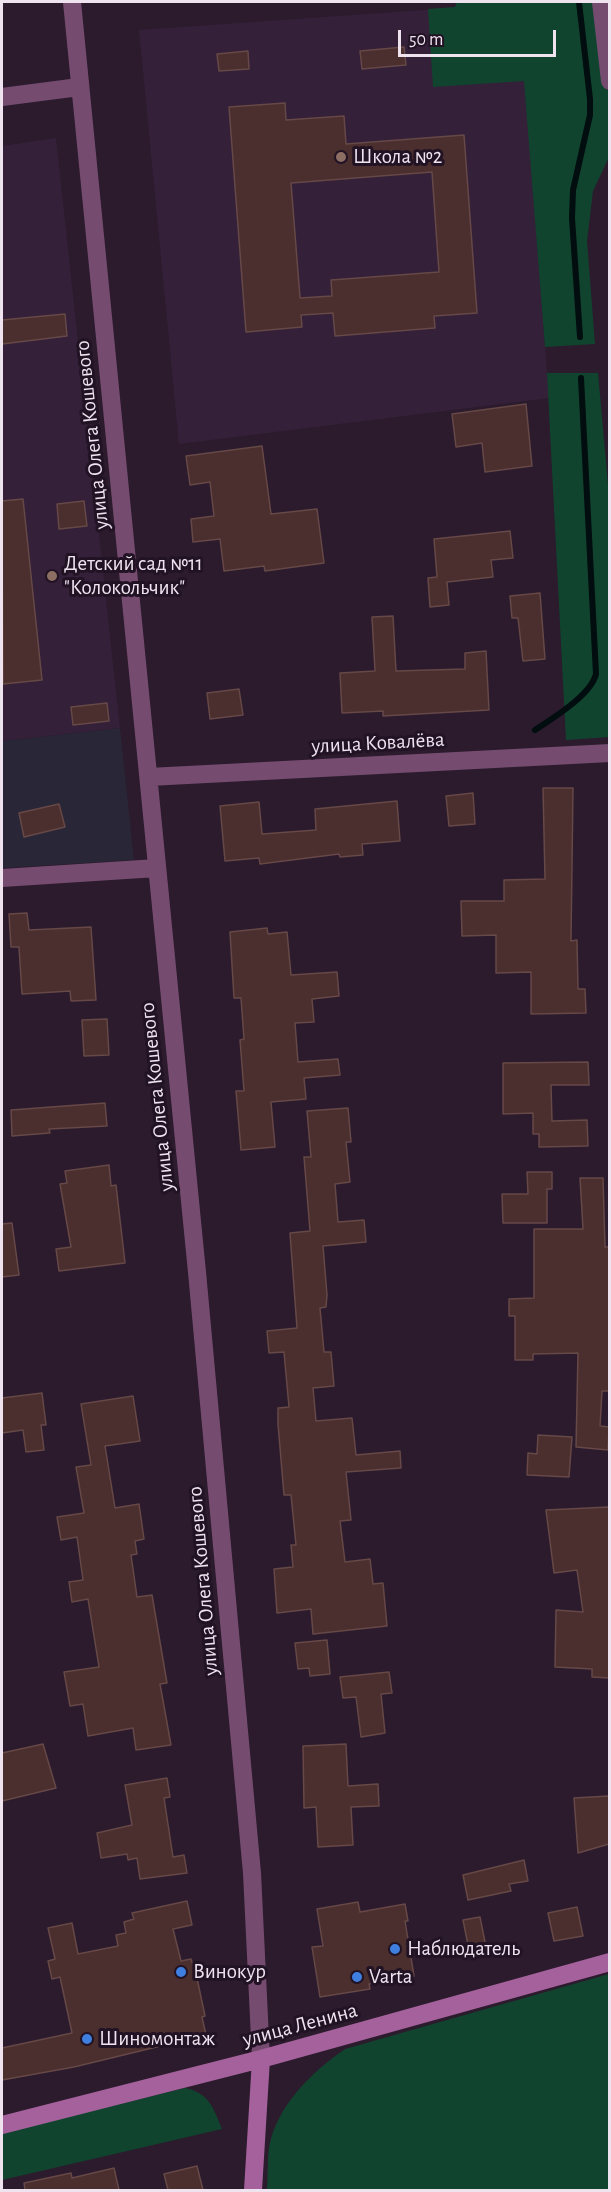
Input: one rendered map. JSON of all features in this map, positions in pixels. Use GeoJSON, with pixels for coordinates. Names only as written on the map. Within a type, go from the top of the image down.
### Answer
{"type":"FeatureCollection","features":[{"type":"Feature","properties":{"kind":"street","name":"улица Олега Кошевого"},"geometry":{"type":"LineString","coordinates":[[72,2],[149,777],[252,1873],[261,2059],[253,2190]]}},
{"type":"Feature","properties":{"kind":"street"},"geometry":{"type":"LineString","coordinates":[[601,2],[609,81]]}},
{"type":"Feature","properties":{"kind":"street"},"geometry":{"type":"LineString","coordinates":[[2,97],[79,87]]}},
{"type":"Feature","properties":{"kind":"street","name":"улица Ковалёва"},"geometry":{"type":"LineString","coordinates":[[149,777],[609,753]]}},
{"type":"Feature","properties":{"kind":"street"},"geometry":{"type":"LineString","coordinates":[[2,878],[157,868]]}},
{"type":"Feature","properties":{"kind":"street","name":"улица Ленина"},"geometry":{"type":"LineString","coordinates":[[2,2125],[261,2059],[609,1962]]}},
{"type":"Feature","properties":{"kind":"shaded area","name":"Школа №2"},"geometry":{"type":"Polygon","coordinates":[[[538,2],[525,81],[549,398],[179,444],[139,30],[538,2]]]}},
{"type":"Feature","properties":{"kind":"shaded area","name":"Детский сад №11 \"Колокольчик\""},"geometry":{"type":"Polygon","coordinates":[[[56,138],[120,728],[2,741],[2,146],[56,138]]]}},
{"type":"Feature","properties":{"kind":"shaded area"},"geometry":{"type":"Polygon","coordinates":[[[120,728],[134,860],[2,868],[2,741],[120,728]]]}},
{"type":"Feature","properties":{"kind":"green space"},"geometry":{"type":"Polygon","coordinates":[[[457,2],[593,2],[600,71],[610,97],[609,157],[593,191],[587,241],[595,344],[545,347],[524,81],[433,87],[428,9],[455,7],[457,2]]]}},
{"type":"Feature","properties":{"kind":"green space"},"geometry":{"type":"Polygon","coordinates":[[[547,373],[598,373],[610,507],[610,737],[566,740],[547,373]]]}},
{"type":"Feature","properties":{"kind":"green space"},"geometry":{"type":"Polygon","coordinates":[[[609,1974],[609,2190],[267,2190],[269,2148],[279,2118],[309,2079],[345,2049],[609,1974]]]}},
{"type":"Feature","properties":{"kind":"green space"},"geometry":{"type":"Polygon","coordinates":[[[185,2088],[205,2097],[213,2108],[222,2129],[2,2180],[2,2133],[185,2088]]]}},
{"type":"Feature","properties":{"kind":"building"},"geometry":{"type":"Polygon","coordinates":[[[404,47],[406,65],[362,69],[360,51],[404,47]]]}},
{"type":"Feature","properties":{"kind":"building"},"geometry":{"type":"Polygon","coordinates":[[[248,51],[249,69],[219,71],[217,54],[248,51]]]}},
{"type":"Feature","properties":{"kind":"building"},"geometry":{"type":"Polygon","coordinates":[[[285,103],[286,120],[344,116],[346,144],[464,135],[477,313],[434,316],[435,328],[335,336],[333,313],[301,315],[302,327],[246,332],[229,107],[285,103]],[[432,172],[291,183],[300,298],[332,296],[331,280],[439,272],[432,172]]]}},
{"type":"Feature","properties":{"kind":"building"},"geometry":{"type":"Polygon","coordinates":[[[65,314],[67,336],[2,344],[2,320],[65,314]]]}},
{"type":"Feature","properties":{"kind":"building"},"geometry":{"type":"Polygon","coordinates":[[[526,404],[532,466],[485,472],[482,443],[456,447],[452,414],[526,404]]]}},
{"type":"Feature","properties":{"kind":"building"},"geometry":{"type":"Polygon","coordinates":[[[262,446],[271,514],[317,509],[324,563],[265,571],[264,566],[224,571],[220,539],[193,542],[191,519],[214,516],[210,482],[190,485],[186,456],[262,446]]]}},
{"type":"Feature","properties":{"kind":"building"},"geometry":{"type":"Polygon","coordinates":[[[23,499],[42,680],[3,684],[2,501],[23,499]]]}},
{"type":"Feature","properties":{"kind":"building"},"geometry":{"type":"Polygon","coordinates":[[[84,501],[87,526],[59,529],[57,504],[84,501]]]}},
{"type":"Feature","properties":{"kind":"building"},"geometry":{"type":"Polygon","coordinates":[[[510,531],[513,558],[491,560],[493,577],[447,582],[449,605],[430,607],[428,578],[437,577],[434,539],[510,531]]]}},
{"type":"Feature","properties":{"kind":"building"},"geometry":{"type":"Polygon","coordinates":[[[540,593],[545,659],[523,661],[518,618],[512,618],[510,596],[540,593]]]}},
{"type":"Feature","properties":{"kind":"building"},"geometry":{"type":"Polygon","coordinates":[[[393,616],[396,671],[465,669],[465,653],[486,651],[489,710],[383,716],[383,711],[342,713],[340,673],[375,671],[372,617],[393,616]]]}},
{"type":"Feature","properties":{"kind":"building"},"geometry":{"type":"Polygon","coordinates":[[[239,689],[243,715],[210,719],[207,693],[239,689]]]}},
{"type":"Feature","properties":{"kind":"building"},"geometry":{"type":"Polygon","coordinates":[[[107,703],[109,721],[73,725],[71,707],[107,703]]]}},
{"type":"Feature","properties":{"kind":"building"},"geometry":{"type":"Polygon","coordinates":[[[543,788],[573,788],[571,941],[577,940],[578,989],[585,989],[586,1013],[531,1014],[531,972],[496,973],[496,935],[462,936],[461,901],[504,901],[504,880],[545,879],[543,788]]]}},
{"type":"Feature","properties":{"kind":"building"},"geometry":{"type":"Polygon","coordinates":[[[473,793],[475,824],[449,826],[446,796],[473,793]]]}},
{"type":"Feature","properties":{"kind":"building"},"geometry":{"type":"Polygon","coordinates":[[[397,801],[400,841],[362,844],[363,855],[340,857],[339,854],[260,864],[259,858],[225,861],[220,806],[259,802],[262,834],[316,830],[315,809],[397,801]]]}},
{"type":"Feature","properties":{"kind":"building"},"geometry":{"type":"Polygon","coordinates":[[[59,804],[65,827],[24,837],[19,813],[59,804]]]}},
{"type":"Feature","properties":{"kind":"building"},"geometry":{"type":"Polygon","coordinates":[[[27,913],[29,930],[91,927],[96,1000],[71,1001],[70,991],[22,994],[19,947],[11,947],[9,914],[27,913]]]}},
{"type":"Feature","properties":{"kind":"building"},"geometry":{"type":"Polygon","coordinates":[[[267,928],[268,934],[287,932],[291,975],[337,972],[339,996],[312,999],[314,1022],[295,1023],[298,1062],[338,1059],[340,1075],[304,1078],[306,1099],[271,1102],[275,1147],[241,1150],[236,1091],[244,1091],[240,1040],[244,1039],[241,998],[234,998],[230,932],[267,928]]]}},
{"type":"Feature","properties":{"kind":"building"},"geometry":{"type":"Polygon","coordinates":[[[107,1019],[109,1055],[84,1056],[82,1020],[107,1019]]]}},
{"type":"Feature","properties":{"kind":"building"},"geometry":{"type":"Polygon","coordinates":[[[588,1062],[589,1085],[551,1085],[552,1121],[587,1120],[588,1146],[539,1147],[539,1134],[533,1134],[533,1113],[503,1114],[503,1063],[588,1062]]]}},
{"type":"Feature","properties":{"kind":"building"},"geometry":{"type":"Polygon","coordinates":[[[105,1103],[107,1126],[49,1129],[50,1133],[12,1136],[11,1110],[105,1103]]]}},
{"type":"Feature","properties":{"kind":"building"},"geometry":{"type":"Polygon","coordinates":[[[348,1108],[351,1142],[346,1142],[350,1182],[335,1184],[338,1222],[364,1220],[366,1242],[323,1246],[327,1295],[326,1307],[320,1308],[324,1352],[331,1352],[334,1386],[313,1388],[316,1421],[352,1418],[356,1455],[400,1451],[401,1468],[346,1472],[351,1520],[340,1521],[345,1562],[370,1559],[373,1584],[383,1583],[387,1626],[313,1634],[311,1609],[277,1613],[274,1569],[293,1567],[291,1545],[296,1545],[291,1495],[284,1495],[278,1424],[278,1408],[289,1407],[284,1352],[269,1353],[267,1331],[297,1328],[290,1233],[310,1231],[304,1157],[311,1157],[307,1111],[348,1108]]]}},
{"type":"Feature","properties":{"kind":"building"},"geometry":{"type":"Polygon","coordinates":[[[109,1165],[111,1186],[116,1185],[125,1263],[59,1271],[56,1249],[71,1247],[60,1184],[67,1183],[65,1171],[109,1165]]]}},
{"type":"Feature","properties":{"kind":"building"},"geometry":{"type":"Polygon","coordinates":[[[527,1172],[552,1172],[552,1189],[547,1189],[547,1223],[503,1223],[502,1194],[528,1194],[527,1172]]]}},
{"type":"Feature","properties":{"kind":"building"},"geometry":{"type":"Polygon","coordinates":[[[580,1178],[603,1178],[605,1247],[609,1247],[609,1391],[602,1391],[600,1426],[609,1427],[608,1450],[576,1447],[578,1353],[533,1354],[533,1360],[515,1360],[515,1316],[509,1316],[509,1299],[534,1298],[534,1229],[583,1229],[580,1178]]]}},
{"type":"Feature","properties":{"kind":"building"},"geometry":{"type":"Polygon","coordinates":[[[12,1223],[19,1275],[2,1277],[2,1224],[12,1223]]]}},
{"type":"Feature","properties":{"kind":"building"},"geometry":{"type":"Polygon","coordinates":[[[42,1393],[46,1425],[41,1425],[44,1450],[26,1452],[23,1430],[2,1433],[2,1398],[42,1393]]]}},
{"type":"Feature","properties":{"kind":"building"},"geometry":{"type":"Polygon","coordinates":[[[133,1396],[140,1441],[105,1446],[115,1508],[139,1504],[144,1539],[135,1541],[137,1554],[131,1555],[137,1597],[152,1595],[167,1683],[160,1684],[171,1745],[136,1750],[133,1728],[88,1736],[83,1704],[70,1706],[64,1672],[99,1667],[88,1599],[72,1602],[69,1582],[83,1580],[77,1537],[61,1540],[57,1517],[84,1513],[76,1467],[91,1465],[81,1404],[133,1396]]]}},
{"type":"Feature","properties":{"kind":"building"},"geometry":{"type":"Polygon","coordinates":[[[538,1435],[572,1437],[569,1477],[527,1475],[528,1453],[537,1454],[538,1435]]]}},
{"type":"Feature","properties":{"kind":"building"},"geometry":{"type":"Polygon","coordinates":[[[609,1507],[609,1678],[592,1677],[592,1669],[555,1667],[556,1610],[583,1612],[577,1570],[554,1573],[546,1510],[609,1507]]]}},
{"type":"Feature","properties":{"kind":"building"},"geometry":{"type":"Polygon","coordinates":[[[327,1640],[330,1674],[310,1676],[309,1668],[298,1669],[295,1643],[327,1640]]]}},
{"type":"Feature","properties":{"kind":"building"},"geometry":{"type":"Polygon","coordinates":[[[389,1672],[392,1693],[381,1694],[385,1733],[361,1737],[356,1697],[343,1698],[340,1677],[389,1672]]]}},
{"type":"Feature","properties":{"kind":"building"},"geometry":{"type":"Polygon","coordinates":[[[43,1744],[56,1788],[2,1801],[2,1753],[43,1744]]]}},
{"type":"Feature","properties":{"kind":"building"},"geometry":{"type":"Polygon","coordinates":[[[346,1744],[348,1786],[378,1784],[379,1806],[351,1807],[353,1845],[318,1847],[316,1807],[304,1808],[303,1746],[346,1744]]]}},
{"type":"Feature","properties":{"kind":"building"},"geometry":{"type":"Polygon","coordinates":[[[167,1778],[170,1797],[164,1798],[173,1857],[184,1855],[187,1873],[140,1879],[137,1858],[128,1860],[127,1854],[101,1858],[97,1833],[132,1825],[125,1785],[167,1778]]]}},
{"type":"Feature","properties":{"kind":"building"},"geometry":{"type":"Polygon","coordinates":[[[609,1796],[609,1844],[578,1853],[574,1798],[609,1796]]]}},
{"type":"Feature","properties":{"kind":"building"},"geometry":{"type":"Polygon","coordinates":[[[524,1860],[528,1881],[509,1884],[511,1891],[468,1900],[463,1875],[524,1860]]]}},
{"type":"Feature","properties":{"kind":"building"},"geometry":{"type":"Polygon","coordinates":[[[187,1901],[192,1925],[173,1929],[181,1961],[191,1959],[197,1978],[205,2016],[202,2017],[206,2035],[74,2067],[2,2080],[2,2048],[72,2033],[60,1977],[52,1979],[48,1961],[55,1959],[48,1928],[72,1923],[78,1954],[118,1946],[116,1935],[126,1933],[124,1922],[134,1919],[132,1913],[187,1901]]]}},
{"type":"Feature","properties":{"kind":"building"},"geometry":{"type":"Polygon","coordinates":[[[358,1902],[360,1912],[405,1904],[408,1921],[405,1921],[414,1976],[369,1984],[370,1989],[320,1997],[312,1947],[323,1946],[317,1909],[358,1902]]]}},
{"type":"Feature","properties":{"kind":"building"},"geometry":{"type":"Polygon","coordinates":[[[577,1907],[583,1936],[554,1941],[548,1913],[577,1907]]]}},
{"type":"Feature","properties":{"kind":"building"},"geometry":{"type":"Polygon","coordinates":[[[480,1917],[487,1952],[470,1955],[463,1920],[480,1917]]]}},
{"type":"Feature","properties":{"kind":"building"},"geometry":{"type":"Polygon","coordinates":[[[197,2166],[203,2190],[168,2190],[164,2174],[197,2166]]]}},
{"type":"Feature","properties":{"kind":"building"},"geometry":{"type":"Polygon","coordinates":[[[114,2168],[119,2190],[25,2190],[24,2183],[71,2173],[72,2178],[114,2168]]]}},
{"type":"Feature","properties":{"kind":"waterway"},"geometry":{"type":"LineString","coordinates":[[579,2],[590,99],[590,115],[573,190],[572,218],[580,337]]}},
{"type":"Feature","properties":{"kind":"waterway"},"geometry":{"type":"LineString","coordinates":[[535,730],[579,698],[593,682],[596,674],[581,378]]}},
{"type":"Feature","properties":{"kind":"place","name":"Школа №2"},"geometry":{"type":"Point","coordinates":[341,157]}},
{"type":"Feature","properties":{"kind":"place","name":"Детский сад №11 \"Колокольчик\""},"geometry":{"type":"Point","coordinates":[52,576]}},
{"type":"Feature","properties":{"kind":"place","name":"Наблюдатель"},"geometry":{"type":"Point","coordinates":[395,1949]}},
{"type":"Feature","properties":{"kind":"place","name":"Винокур"},"geometry":{"type":"Point","coordinates":[181,1972]}},
{"type":"Feature","properties":{"kind":"place","name":"Varta"},"geometry":{"type":"Point","coordinates":[357,1977]}},
{"type":"Feature","properties":{"kind":"place","name":"Шиномонтаж"},"geometry":{"type":"Point","coordinates":[87,2039]}}]}
